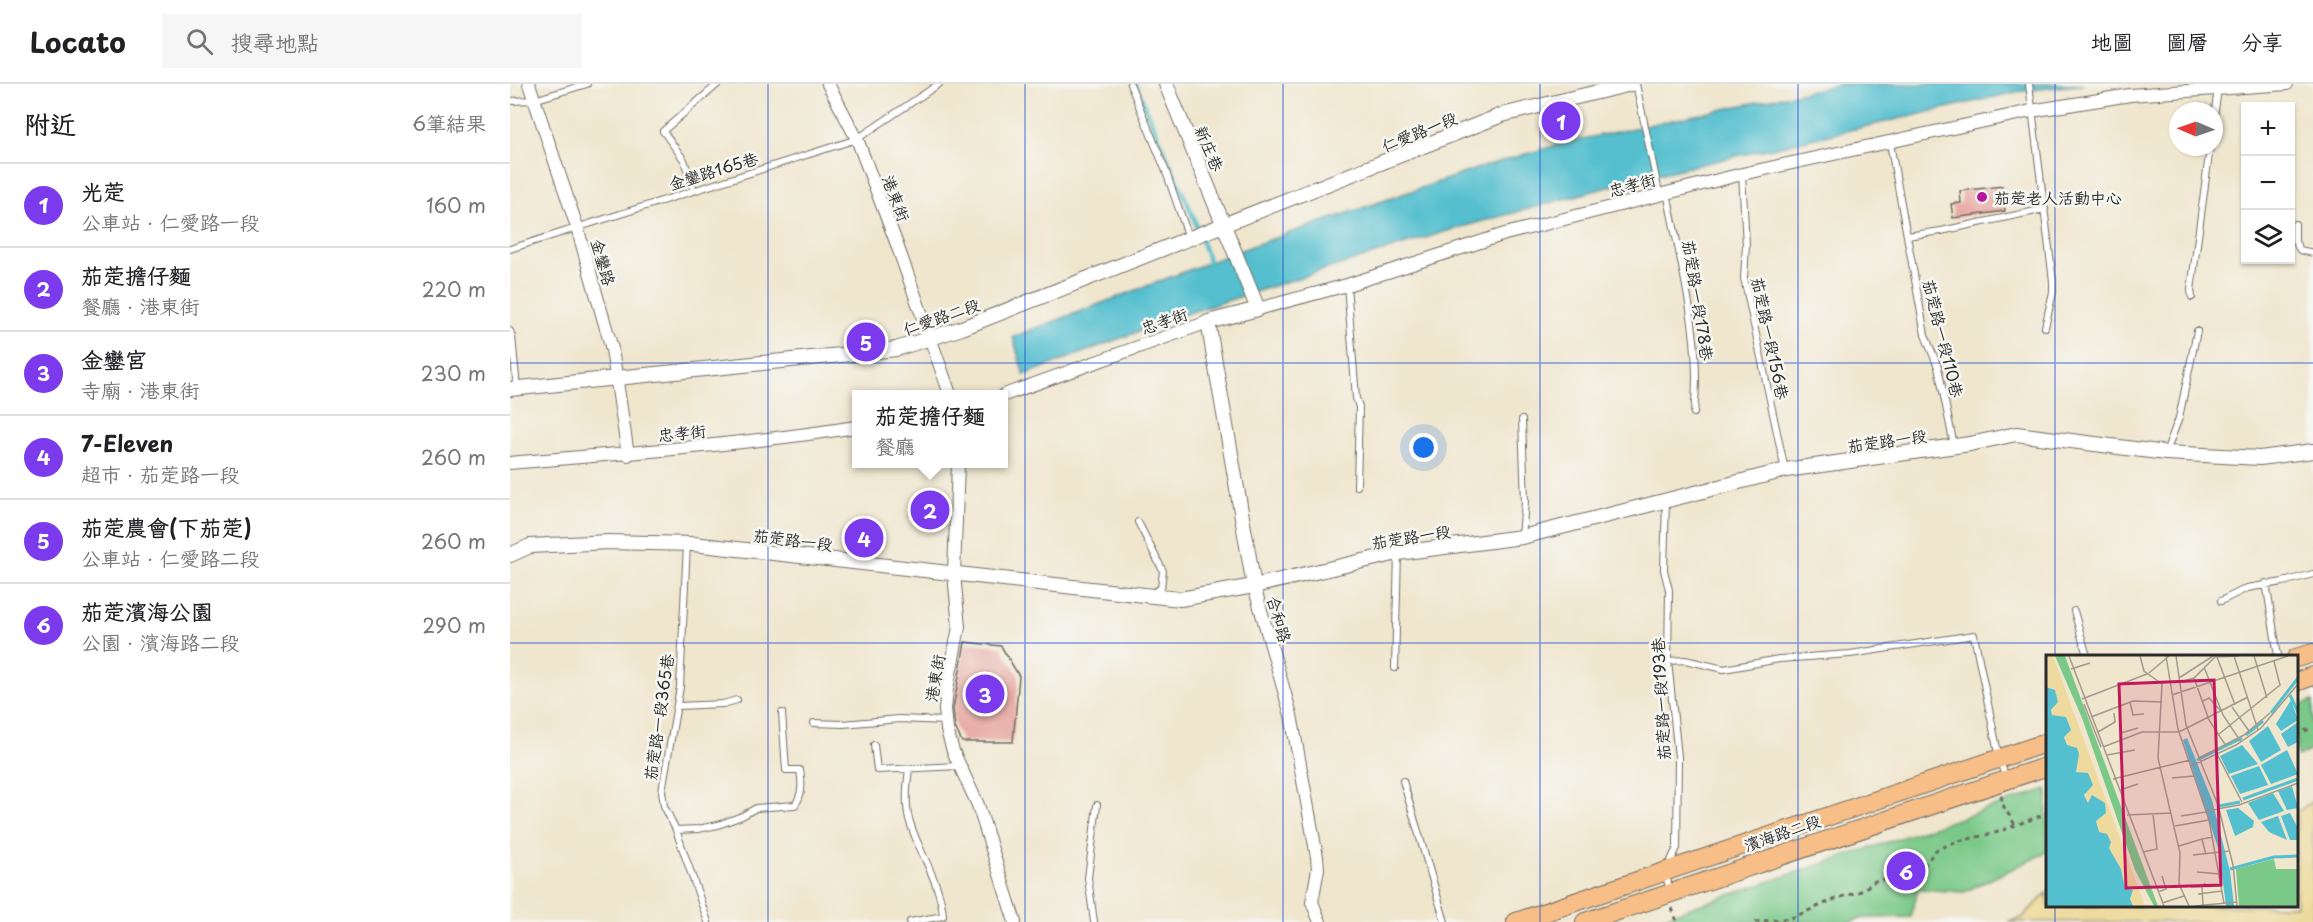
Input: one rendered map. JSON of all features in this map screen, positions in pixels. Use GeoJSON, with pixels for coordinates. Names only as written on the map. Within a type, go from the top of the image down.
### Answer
{"type":"FeatureCollection","features":[{"type":"Feature","properties":{"kind":"main road"},"geometry":{"type":"LineString","coordinates":[[2298,657],[2313,653]]}},
{"type":"Feature","properties":{"kind":"main road"},"geometry":{"type":"LineString","coordinates":[[2298,681],[2313,676]]}},
{"type":"Feature","properties":{"kind":"main road","name":"濱海路二段"},"geometry":{"type":"LineString","coordinates":[[1516,922],[2046,743]]}},
{"type":"Feature","properties":{"kind":"main road","name":"濱海路二段"},"geometry":{"type":"LineString","coordinates":[[1586,922],[2046,767]]}},
{"type":"Feature","properties":{"kind":"street","name":"金鑾路"},"geometry":{"type":"LineString","coordinates":[[529,84],[577,227],[612,349],[628,454]]}},
{"type":"Feature","properties":{"kind":"street","name":"港東街"},"geometry":{"type":"LineString","coordinates":[[828,84],[856,139],[949,390]]}},
{"type":"Feature","properties":{"kind":"street","name":"新庄巷"},"geometry":{"type":"LineString","coordinates":[[1166,84],[1258,309]]}},
{"type":"Feature","properties":{"kind":"street","name":"仁愛路一段"},"geometry":{"type":"LineString","coordinates":[[1224,225],[1502,115],[1631,84]]}},
{"type":"Feature","properties":{"kind":"street","name":"忠孝街"},"geometry":{"type":"LineString","coordinates":[[1008,395],[1208,322],[1347,285],[1505,234],[1663,193],[2031,111],[2130,95],[2287,84]]}},
{"type":"Feature","properties":{"kind":"street","name":"仁愛路二段"},"geometry":{"type":"LineString","coordinates":[[514,389],[896,349],[962,328],[1224,225]]}},
{"type":"Feature","properties":{"kind":"street","name":"合和路"},"geometry":{"type":"LineString","coordinates":[[1208,322],[1254,586],[1291,715],[1317,857],[1318,869],[1312,902],[1320,922]]}},
{"type":"Feature","properties":{"kind":"street","name":"忠孝街"},"geometry":{"type":"LineString","coordinates":[[510,463],[787,438],[852,428]]}},
{"type":"Feature","properties":{"kind":"street","name":"茄萣路一段"},"geometry":{"type":"LineString","coordinates":[[510,555],[530,546],[608,542],[687,544],[1180,599],[1254,586],[1398,553],[1522,537],[1786,470],[1955,447],[2016,434],[2166,453],[2260,458],[2313,451]]}},
{"type":"Feature","properties":{"kind":"street","name":"港東街"},"geometry":{"type":"LineString","coordinates":[[958,468],[954,574],[960,627],[947,689],[946,721],[953,751],[985,826],[1015,922]]}},
{"type":"Feature","properties":{"kind":"lane"},"geometry":{"type":"LineString","coordinates":[[510,101],[534,100],[587,84]]}},
{"type":"Feature","properties":{"kind":"lane"},"geometry":{"type":"LineString","coordinates":[[694,190],[684,160],[663,131],[718,84]]}},
{"type":"Feature","properties":{"kind":"lane","name":"金鑾路165巷"},"geometry":{"type":"LineString","coordinates":[[510,249],[856,139],[939,84]]}},
{"type":"Feature","properties":{"kind":"lane"},"geometry":{"type":"LineString","coordinates":[[1130,84],[1192,238]]}},
{"type":"Feature","properties":{"kind":"lane","name":"茄萣路一段178巷"},"geometry":{"type":"LineString","coordinates":[[1636,84],[1656,181],[1663,193],[1694,341],[1697,371],[1694,413]]}},
{"type":"Feature","properties":{"kind":"lane"},"geometry":{"type":"LineString","coordinates":[[2029,84],[2053,292],[2045,327]]}},
{"type":"Feature","properties":{"kind":"lane"},"geometry":{"type":"LineString","coordinates":[[2216,102],[2218,89]]}},
{"type":"Feature","properties":{"kind":"lane","name":"茄萣路一段110巷"},"geometry":{"type":"LineString","coordinates":[[1890,143],[1925,335],[1938,367],[1955,447]]}},
{"type":"Feature","properties":{"kind":"lane"},"geometry":{"type":"LineString","coordinates":[[2192,297],[2191,290],[2209,156]]}},
{"type":"Feature","properties":{"kind":"lane","name":"茄萣路一段156巷"},"geometry":{"type":"LineString","coordinates":[[1742,174],[1746,245],[1744,278],[1786,470]]}},
{"type":"Feature","properties":{"kind":"lane"},"geometry":{"type":"LineString","coordinates":[[1907,236],[2044,209]]}},
{"type":"Feature","properties":{"kind":"lane"},"geometry":{"type":"LineString","coordinates":[[2295,242],[2300,250],[2313,253]]}},
{"type":"Feature","properties":{"kind":"lane"},"geometry":{"type":"LineString","coordinates":[[1347,285],[1356,398],[1359,407],[1357,486]]}},
{"type":"Feature","properties":{"kind":"lane"},"geometry":{"type":"LineString","coordinates":[[510,331],[514,389]]}},
{"type":"Feature","properties":{"kind":"lane"},"geometry":{"type":"LineString","coordinates":[[2166,453],[2179,418],[2197,331]]}},
{"type":"Feature","properties":{"kind":"lane"},"geometry":{"type":"LineString","coordinates":[[1522,420],[1525,502],[1522,537]]}},
{"type":"Feature","properties":{"kind":"lane","name":"茄萣路一段193巷"},"geometry":{"type":"LineString","coordinates":[[1665,873],[1677,848],[1678,757],[1668,661],[1669,590],[1664,570],[1666,500]]}},
{"type":"Feature","properties":{"kind":"lane"},"geometry":{"type":"LineString","coordinates":[[1138,522],[1163,571],[1161,588],[1150,595]]}},
{"type":"Feature","properties":{"kind":"lane","name":"茄萣路一段365巷"},"geometry":{"type":"LineString","coordinates":[[687,544],[684,626],[677,706],[662,782],[664,806],[676,830],[708,922]]}},
{"type":"Feature","properties":{"kind":"lane"},"geometry":{"type":"LineString","coordinates":[[1395,668],[1398,553]]}},
{"type":"Feature","properties":{"kind":"lane"},"geometry":{"type":"LineString","coordinates":[[2221,601],[2247,588],[2313,574]]}},
{"type":"Feature","properties":{"kind":"lane"},"geometry":{"type":"LineString","coordinates":[[2266,583],[2278,655]]}},
{"type":"Feature","properties":{"kind":"lane"},"geometry":{"type":"LineString","coordinates":[[2074,611],[2086,655]]}},
{"type":"Feature","properties":{"kind":"lane"},"geometry":{"type":"LineString","coordinates":[[1668,661],[1686,660],[1724,669],[1779,659],[1850,654],[1974,635],[1999,758],[2001,782]]}},
{"type":"Feature","properties":{"kind":"lane"},"geometry":{"type":"LineString","coordinates":[[677,706],[723,704],[737,700]]}},
{"type":"Feature","properties":{"kind":"lane"},"geometry":{"type":"LineString","coordinates":[[676,830],[718,825],[756,808],[795,805],[799,799],[802,782],[800,770],[786,770],[782,713]]}},
{"type":"Feature","properties":{"kind":"lane"},"geometry":{"type":"LineString","coordinates":[[814,723],[843,724],[899,719],[946,721]]}},
{"type":"Feature","properties":{"kind":"lane"},"geometry":{"type":"LineString","coordinates":[[874,746],[877,770],[961,766]]}},
{"type":"Feature","properties":{"kind":"lane"},"geometry":{"type":"LineString","coordinates":[[909,768],[907,797],[909,819],[936,887],[943,916],[910,922]]}},
{"type":"Feature","properties":{"kind":"lane"},"geometry":{"type":"LineString","coordinates":[[1403,781],[1444,922]]}},
{"type":"Feature","properties":{"kind":"lane"},"geometry":{"type":"LineString","coordinates":[[1094,922],[1088,878],[1097,805]]}},
{"type":"Feature","properties":{"kind":"lane"},"geometry":{"type":"LineString","coordinates":[[1665,873],[1671,894]]}},
{"type":"Feature","properties":{"kind":"path"},"geometry":{"type":"LineString","coordinates":[[2298,733],[2313,728]]}},
{"type":"Feature","properties":{"kind":"path"},"geometry":{"type":"LineString","coordinates":[[2001,782],[2004,807],[2015,825]]}},
{"type":"Feature","properties":{"kind":"path"},"geometry":{"type":"LineString","coordinates":[[1755,922],[1791,918],[1861,891],[1875,881],[1904,876],[1924,865],[1936,850],[1955,842],[1995,833],[2046,814]]}},
{"type":"Feature","properties":{"kind":"green space"},"geometry":{"type":"Polygon","coordinates":[[[2313,701],[2313,749],[2298,756],[2298,706],[2313,701]]]}},
{"type":"Feature","properties":{"kind":"green space"},"geometry":{"type":"Polygon","coordinates":[[[2046,789],[2046,852],[1964,892],[1918,889],[1911,917],[1864,918],[1850,922],[1648,922],[2046,789]]]}},
{"type":"Feature","properties":{"kind":"sand"},"geometry":{"type":"Polygon","coordinates":[[[2313,801],[2313,922],[2008,922],[2022,918],[2046,894],[2046,907],[2298,907],[2298,811],[2313,801]]]}},
{"type":"Feature","properties":{"kind":"water"},"geometry":{"type":"Polygon","coordinates":[[[1842,84],[2084,84],[2016,92],[1641,178],[1447,231],[1179,316],[1024,375],[1013,337],[1252,246],[1482,167],[1564,143],[1842,84]]]}},
{"type":"Feature","properties":{"kind":"building","name":"茄萣老人活動中心"},"geometry":{"type":"Polygon","coordinates":[[[2002,186],[2005,211],[1953,218],[1951,204],[1961,203],[1960,191],[2002,186]]]}},
{"type":"Feature","properties":{"kind":"building"},"geometry":{"type":"Polygon","coordinates":[[[916,502],[945,502],[944,520],[914,517],[916,502]]]}},
{"type":"Feature","properties":{"kind":"building"},"geometry":{"type":"Polygon","coordinates":[[[965,642],[1001,646],[1019,676],[1013,742],[962,742],[955,727],[953,709],[965,642]]]}},
{"type":"Feature","properties":{"kind":"waterway"},"geometry":{"type":"LineString","coordinates":[[1135,84],[1193,216],[1209,262]]}},
{"type":"Feature","properties":{"kind":"place","name":"光萣"},"geometry":{"type":"Point","coordinates":[1561,121]}},
{"type":"Feature","properties":{"kind":"place","name":"茄萣老人活動中心"},"geometry":{"type":"Point","coordinates":[1982,197]}},
{"type":"Feature","properties":{"kind":"place","name":"茄萣農會(下茄萣)"},"geometry":{"type":"Point","coordinates":[866,342]}},
{"type":"Feature","properties":{"kind":"place","name":"茄萣擔仔麵"},"geometry":{"type":"Point","coordinates":[930,510]}},
{"type":"Feature","properties":{"kind":"place","name":"7-Eleven"},"geometry":{"type":"Point","coordinates":[864,538]}},
{"type":"Feature","properties":{"kind":"place","name":"金鑾宮"},"geometry":{"type":"Point","coordinates":[985,694]}},
{"type":"Feature","properties":{"kind":"place","name":"茄萣濱海公園"},"geometry":{"type":"Point","coordinates":[1906,871]}}]}
